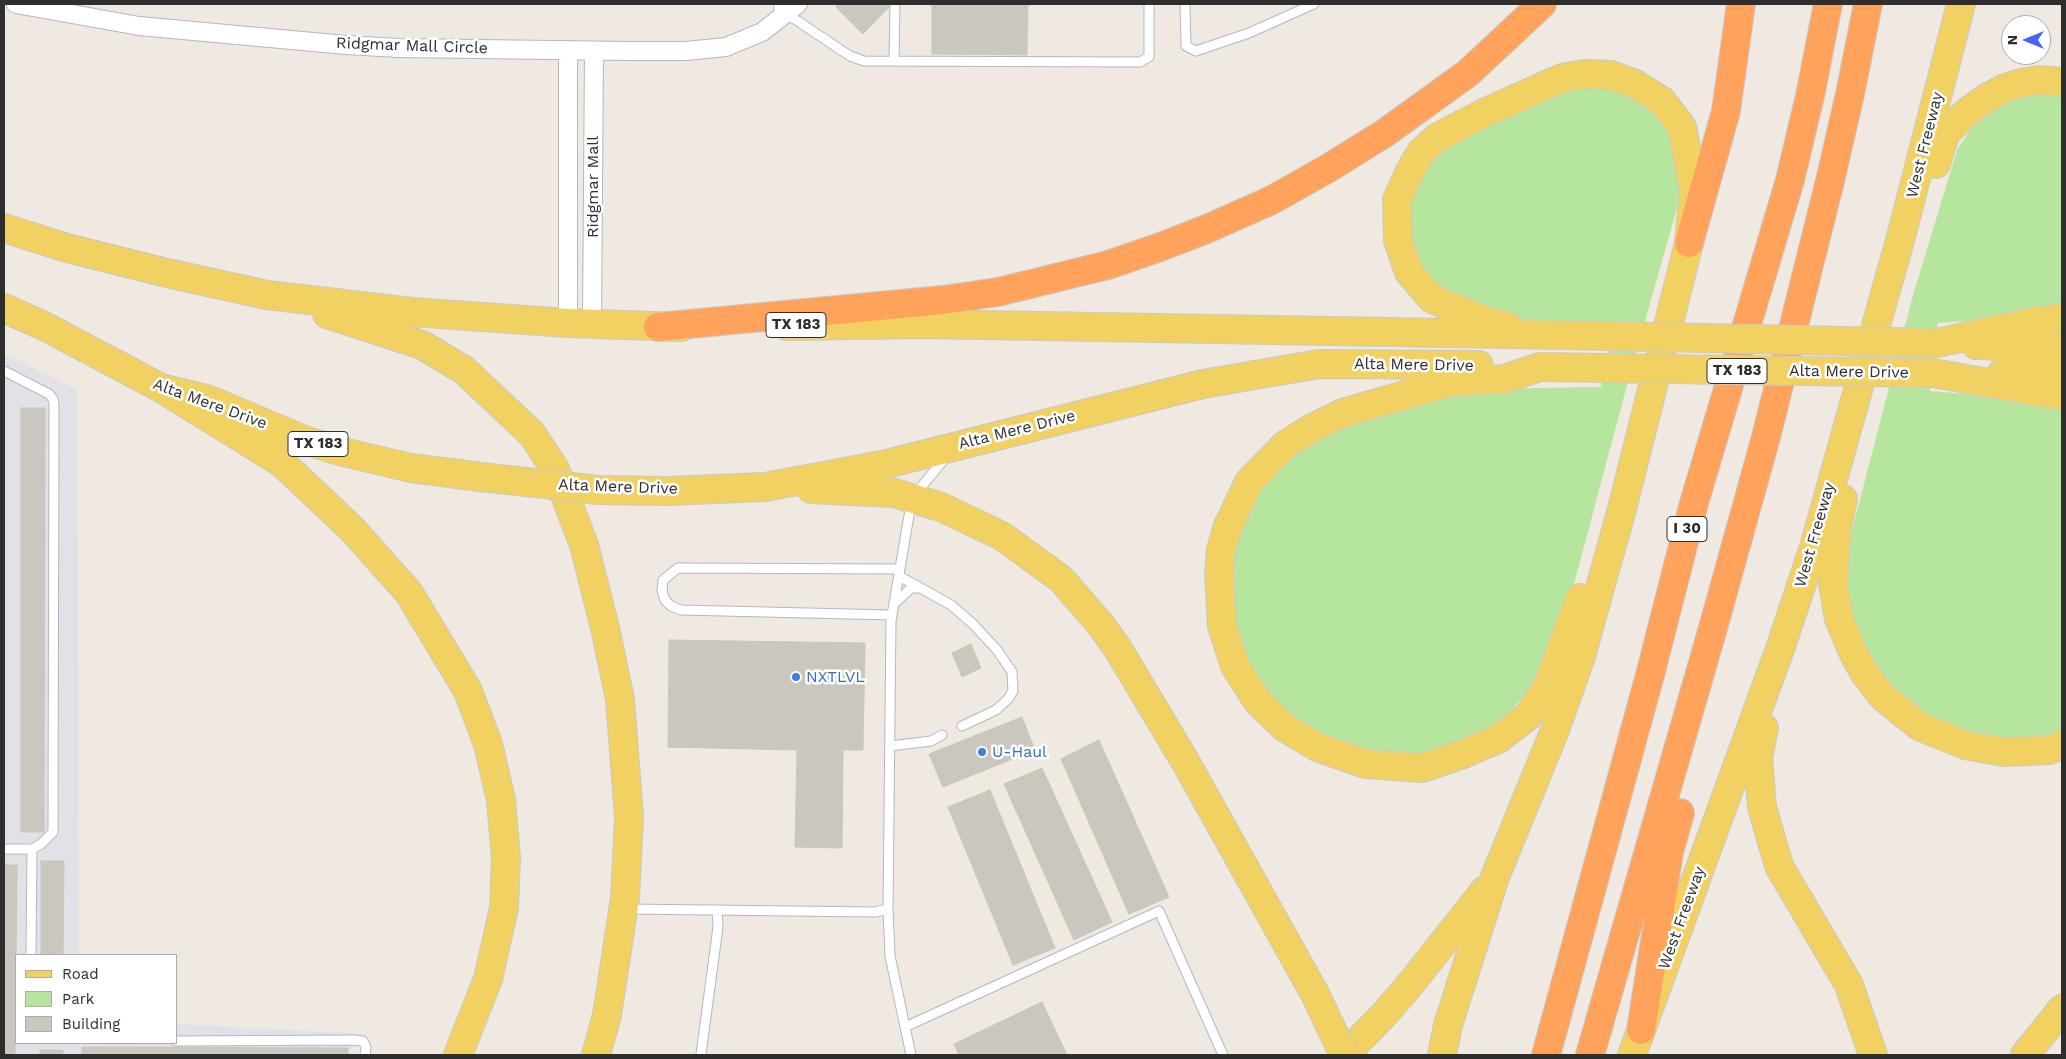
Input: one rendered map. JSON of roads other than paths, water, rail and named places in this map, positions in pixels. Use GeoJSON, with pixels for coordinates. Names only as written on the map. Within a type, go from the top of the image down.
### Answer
{"type":"FeatureCollection","features":[{"type":"Feature","properties":{"kind":"highway"},"geometry":{"type":"LineString","coordinates":[[658,327],[943,300],[998,292],[1108,266],[1163,246],[1272,200],[1385,133],[1468,72],[1542,4]]}},
{"type":"Feature","properties":{"kind":"highway"},"geometry":{"type":"LineString","coordinates":[[1689,243],[1726,111],[1741,4]]}},
{"type":"Feature","properties":{"kind":"highway","name":"I 30"},"geometry":{"type":"LineString","coordinates":[[1546,1055],[1650,675],[1694,503],[1790,180],[1810,96],[1828,4]]}},
{"type":"Feature","properties":{"kind":"highway"},"geometry":{"type":"LineString","coordinates":[[1590,1055],[1714,628],[1766,437],[1830,181],[1868,4]]}},
{"type":"Feature","properties":{"kind":"highway"},"geometry":{"type":"LineString","coordinates":[[1637,1043],[1669,852],[1711,694],[1714,628]]}},
{"type":"Feature","properties":{"kind":"main road","name":"West Freeway"},"geometry":{"type":"LineString","coordinates":[[1637,1043],[1780,649],[1814,547],[1908,209],[1961,4]]}},
{"type":"Feature","properties":{"kind":"main road"},"geometry":{"type":"LineString","coordinates":[[1442,1055],[1448,1025],[1495,877],[1548,747],[1577,665],[1622,510],[1689,243],[1694,190],[1682,127],[1662,101],[1635,84],[1611,75],[1585,74],[1562,78],[1484,113],[1438,137],[1421,152],[1397,200],[1398,240],[1409,272],[1432,299],[1492,323],[1563,335]]}},
{"type":"Feature","properties":{"kind":"main road"},"geometry":{"type":"LineString","coordinates":[[1908,209],[1930,186],[1945,134],[1967,112],[1992,95],[2021,83],[2039,80],[2062,82]]}},
{"type":"Feature","properties":{"kind":"main road","name":"Alta Mere Drive"},"geometry":{"type":"LineString","coordinates":[[4,228],[94,255],[267,295],[412,312],[580,324],[658,327],[923,324],[1563,335],[1937,343],[2062,348]]}},
{"type":"Feature","properties":{"kind":"main road"},"geometry":{"type":"LineString","coordinates":[[267,295],[422,345],[464,370],[532,434],[555,469],[584,545],[605,628],[620,699],[629,817],[623,909],[607,1014],[596,1055]]}},
{"type":"Feature","properties":{"kind":"main road","name":"Alta Mere Drive"},"geometry":{"type":"LineString","coordinates":[[4,308],[46,327],[161,388],[207,399],[307,441],[343,452],[411,468],[598,490],[668,491],[765,487],[882,465],[1203,384],[1319,364],[1933,373],[2062,372]]}},
{"type":"Feature","properties":{"kind":"main road"},"geometry":{"type":"LineString","coordinates":[[1937,343],[2037,321],[2062,318]]}},
{"type":"Feature","properties":{"kind":"main road"},"geometry":{"type":"LineString","coordinates":[[1540,367],[1504,379],[1450,382],[1343,413],[1312,428],[1285,445],[1249,482],[1228,526],[1221,550],[1219,601],[1222,626],[1235,666],[1258,702],[1284,727],[1317,747],[1366,764],[1422,768],[1463,754],[1498,739],[1528,716],[1547,687],[1600,541],[1622,510]]}},
{"type":"Feature","properties":{"kind":"main road"},"geometry":{"type":"LineString","coordinates":[[1933,373],[2062,396]]}},
{"type":"Feature","properties":{"kind":"main road"},"geometry":{"type":"LineString","coordinates":[[161,388],[282,463],[352,529],[409,593],[468,691],[488,744],[500,800],[506,858],[504,908],[488,979],[458,1055]]}},
{"type":"Feature","properties":{"kind":"main road"},"geometry":{"type":"LineString","coordinates":[[1847,425],[1851,462],[1837,527],[1833,584],[1839,619],[1852,652],[1865,674],[1883,698],[1919,726],[1965,745],[2004,752],[2049,750],[2062,745]]}},
{"type":"Feature","properties":{"kind":"main road"},"geometry":{"type":"LineString","coordinates":[[765,487],[894,492],[941,507],[1010,541],[1061,578],[1101,625],[1118,649],[1185,761],[1315,994],[1344,1055],[1381,1018],[1408,987],[1495,877]]}},
{"type":"Feature","properties":{"kind":"main road"},"geometry":{"type":"LineString","coordinates":[[1780,649],[1758,758],[1762,806],[1779,866],[1849,985],[1873,1055]]}},
{"type":"Feature","properties":{"kind":"main road"},"geometry":{"type":"LineString","coordinates":[[2025,1055],[2056,1017]]}},
{"type":"Feature","properties":{"kind":"main road"},"geometry":{"type":"LineString","coordinates":[[2032,1055],[2056,1017]]}},
{"type":"Feature","properties":{"kind":"street","name":"Ridgmar Mall Circle"},"geometry":{"type":"LineString","coordinates":[[16,4],[139,26],[346,45],[399,48],[594,51],[686,51],[726,47],[762,32],[786,10]]}},
{"type":"Feature","properties":{"kind":"street","name":"Ridgmar Mall"},"geometry":{"type":"LineString","coordinates":[[568,50],[580,324]]}},
{"type":"Feature","properties":{"kind":"street","name":"Ridgmar Mall"},"geometry":{"type":"LineString","coordinates":[[580,324],[594,51]]}},
{"type":"Feature","properties":{"kind":"lane"},"geometry":{"type":"LineString","coordinates":[[894,62],[895,4]]}},
{"type":"Feature","properties":{"kind":"lane"},"geometry":{"type":"LineString","coordinates":[[786,10],[850,56],[864,62],[1140,62],[1148,56],[1149,4]]}},
{"type":"Feature","properties":{"kind":"lane"},"geometry":{"type":"LineString","coordinates":[[1185,4],[1186,46],[1196,51],[1249,33],[1314,4]]}},
{"type":"Feature","properties":{"kind":"lane"},"geometry":{"type":"LineString","coordinates":[[4,371],[49,394],[53,398],[54,406],[54,832],[41,844],[32,849],[4,849]]}},
{"type":"Feature","properties":{"kind":"lane"},"geometry":{"type":"LineString","coordinates":[[911,1055],[890,956],[888,908],[892,615],[912,498],[956,445]]}},
{"type":"Feature","properties":{"kind":"lane"},"geometry":{"type":"LineString","coordinates":[[892,615],[681,610],[670,606],[665,600],[662,591],[663,580],[678,568],[900,572],[920,588],[952,605],[997,650],[1012,672],[1013,691],[1008,699],[996,710],[962,726]]}},
{"type":"Feature","properties":{"kind":"lane"},"geometry":{"type":"LineString","coordinates":[[894,604],[910,588],[920,588]]}},
{"type":"Feature","properties":{"kind":"lane"},"geometry":{"type":"LineString","coordinates":[[890,746],[931,741],[942,735]]}},
{"type":"Feature","properties":{"kind":"lane"},"geometry":{"type":"LineString","coordinates":[[31,954],[32,849]]}},
{"type":"Feature","properties":{"kind":"lane"},"geometry":{"type":"LineString","coordinates":[[623,909],[875,912],[888,908]]}},
{"type":"Feature","properties":{"kind":"lane"},"geometry":{"type":"LineString","coordinates":[[701,1054],[718,927],[717,910]]}},
{"type":"Feature","properties":{"kind":"lane"},"geometry":{"type":"LineString","coordinates":[[906,1027],[1159,911],[1223,1055]]}},
{"type":"Feature","properties":{"kind":"lane"},"geometry":{"type":"LineString","coordinates":[[178,1041],[355,1040],[363,1041],[366,1046],[365,1055]]}},
{"type":"Feature","properties":{"kind":"place","name":"NXTLVL"},"geometry":{"type":"Point","coordinates":[796,677]}},
{"type":"Feature","properties":{"kind":"place","name":"U-Haul"},"geometry":{"type":"Point","coordinates":[982,752]}}]}
